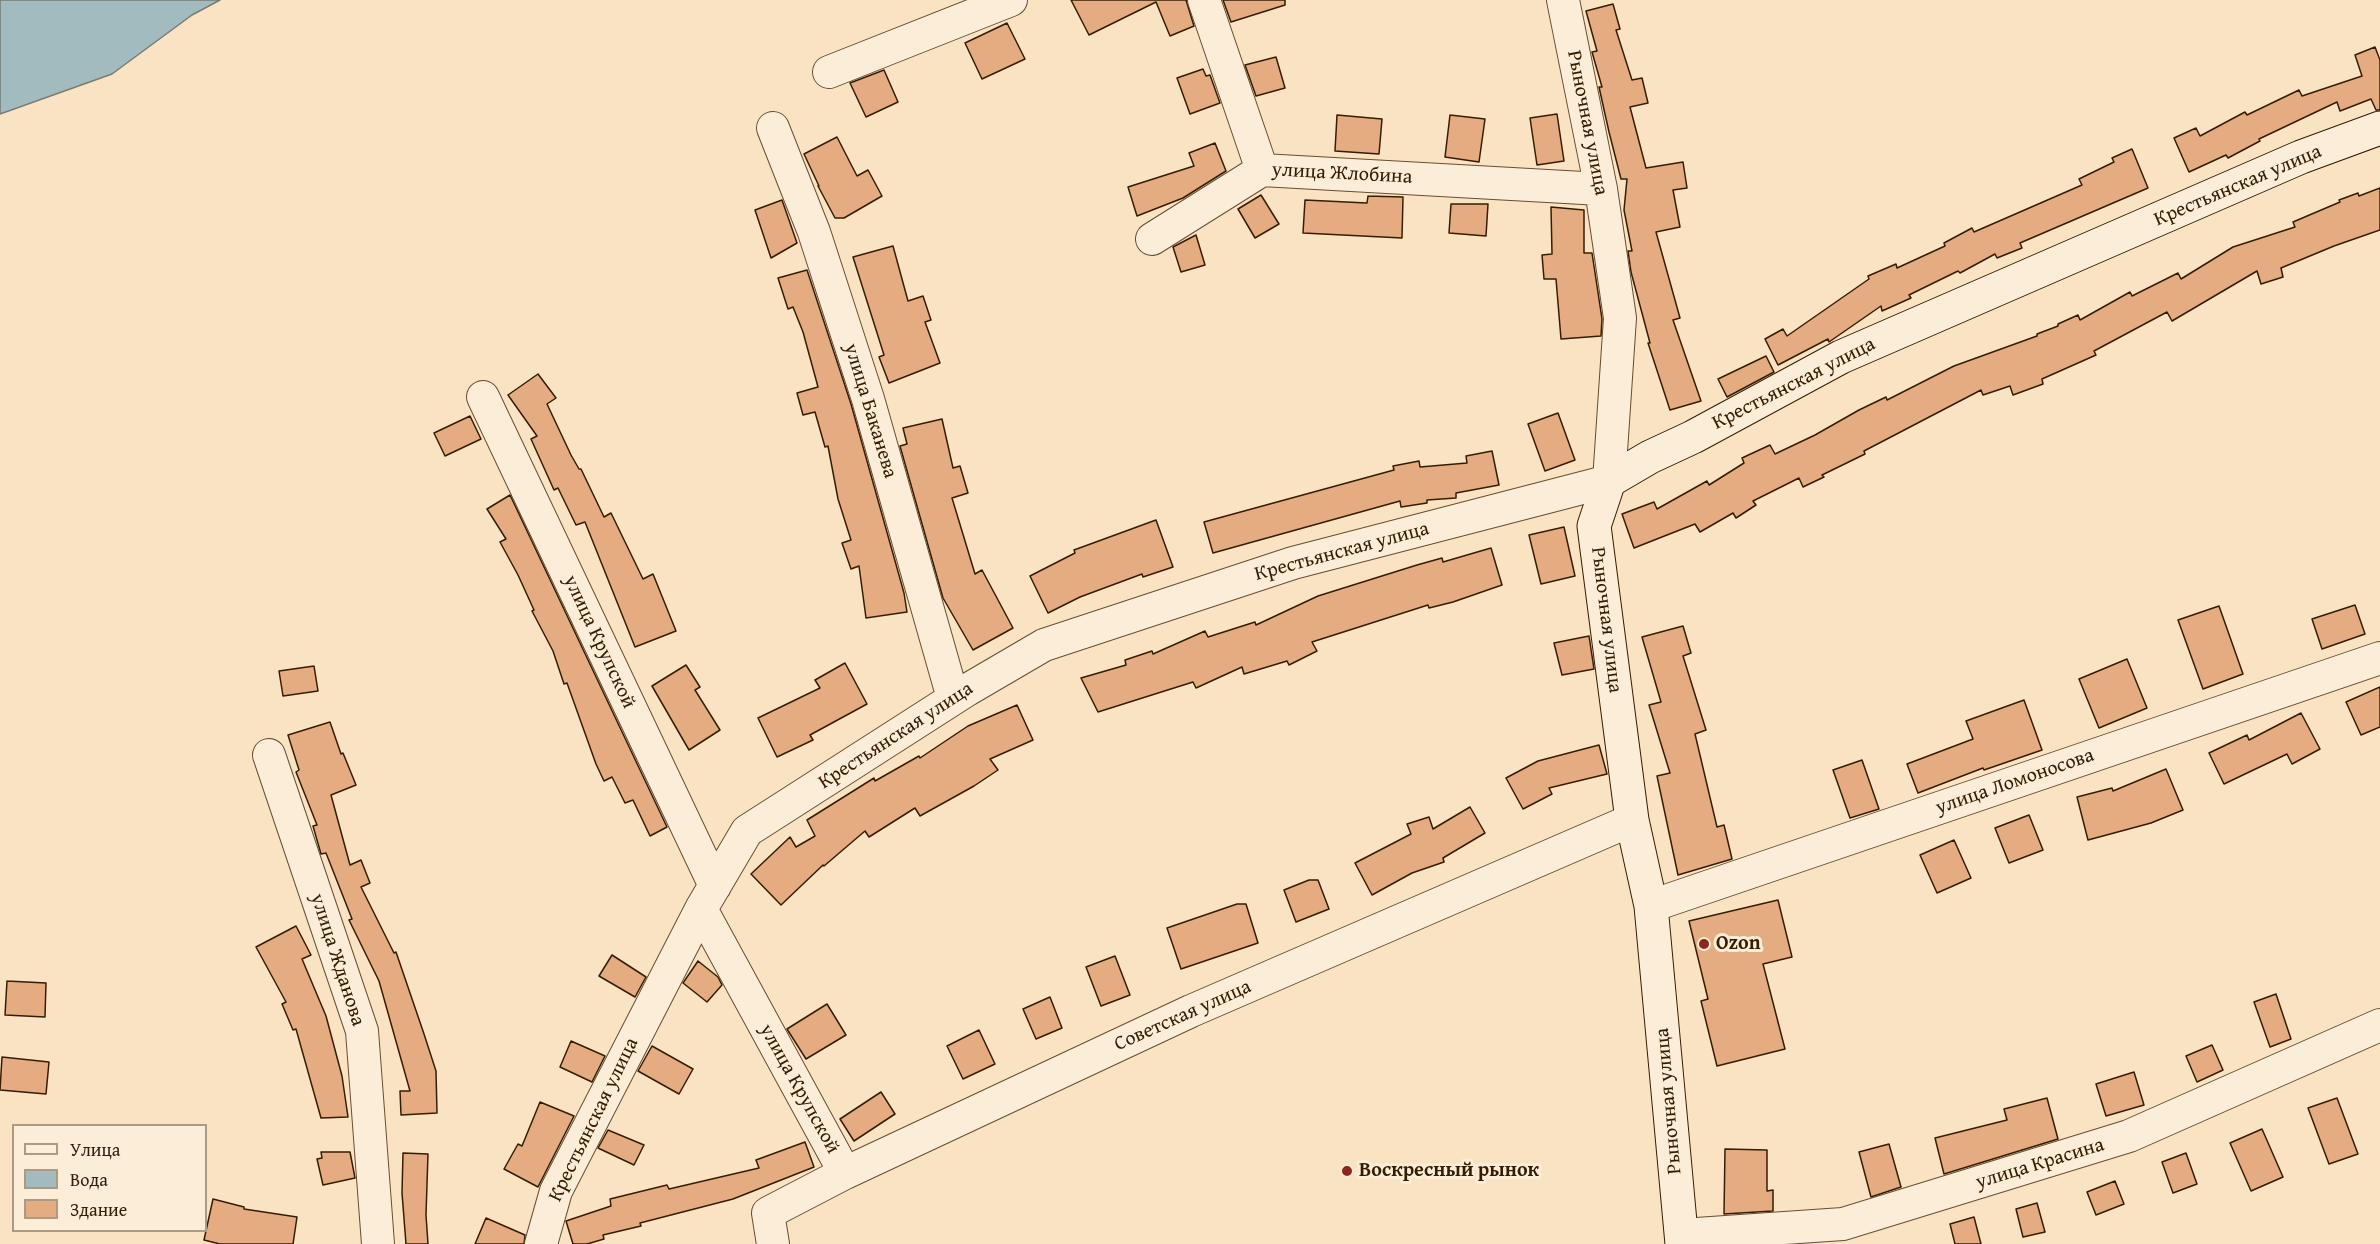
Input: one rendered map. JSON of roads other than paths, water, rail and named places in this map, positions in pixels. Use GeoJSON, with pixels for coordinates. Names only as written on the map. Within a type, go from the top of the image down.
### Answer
{"type":"FeatureCollection","features":[{"type":"Feature","properties":{"kind":"street"},"geometry":{"type":"LineString","coordinates":[[829,72],[1011,0]]}},
{"type":"Feature","properties":{"kind":"street","name":"улица Жлобина"},"geometry":{"type":"LineString","coordinates":[[1204,0],[1262,170],[1601,189]]}},
{"type":"Feature","properties":{"kind":"street","name":"Рыночная улица"},"geometry":{"type":"LineString","coordinates":[[1563,0],[1601,189],[1620,318],[1609,481],[1593,526],[1632,820],[1651,906],[1682,1239]]}},
{"type":"Feature","properties":{"kind":"street","name":"Крестьянская улица"},"geometry":{"type":"LineString","coordinates":[[541,1244],[556,1191],[708,898],[747,831],[953,698],[1044,645],[1055,641],[1293,563],[1609,481],[1650,457],[1841,357],[2301,157],[2380,128]]}},
{"type":"Feature","properties":{"kind":"street","name":"улица Баканева"},"geometry":{"type":"LineString","coordinates":[[773,129],[814,232],[868,399],[953,698]]}},
{"type":"Feature","properties":{"kind":"street"},"geometry":{"type":"LineString","coordinates":[[1152,239],[1262,170]]}},
{"type":"Feature","properties":{"kind":"street","name":"улица Крупской"},"geometry":{"type":"LineString","coordinates":[[483,397],[708,898],[845,1173]]}},
{"type":"Feature","properties":{"kind":"street","name":"улица Ломоносова"},"geometry":{"type":"LineString","coordinates":[[1651,906],[2380,658]]}},
{"type":"Feature","properties":{"kind":"street","name":"улица Жданова"},"geometry":{"type":"LineString","coordinates":[[269,755],[362,1031],[378,1244]]}},
{"type":"Feature","properties":{"kind":"street","name":"Советская улица"},"geometry":{"type":"LineString","coordinates":[[773,1244],[768,1214],[845,1173],[1191,1011],[1632,820]]}},
{"type":"Feature","properties":{"kind":"street","name":"улица Красина"},"geometry":{"type":"LineString","coordinates":[[1682,1239],[1843,1224],[2129,1136],[2380,1025]]}},
{"type":"Feature","properties":{"kind":"water"},"geometry":{"type":"Polygon","coordinates":[[[0,0],[220,0],[192,15],[112,74],[0,114],[0,0]]]}},
{"type":"Feature","properties":{"kind":"place","name":"Ozon"},"geometry":{"type":"Point","coordinates":[1704,944]}},
{"type":"Feature","properties":{"kind":"place","name":"Воскресный рынок"},"geometry":{"type":"Point","coordinates":[1347,1171]}}]}
